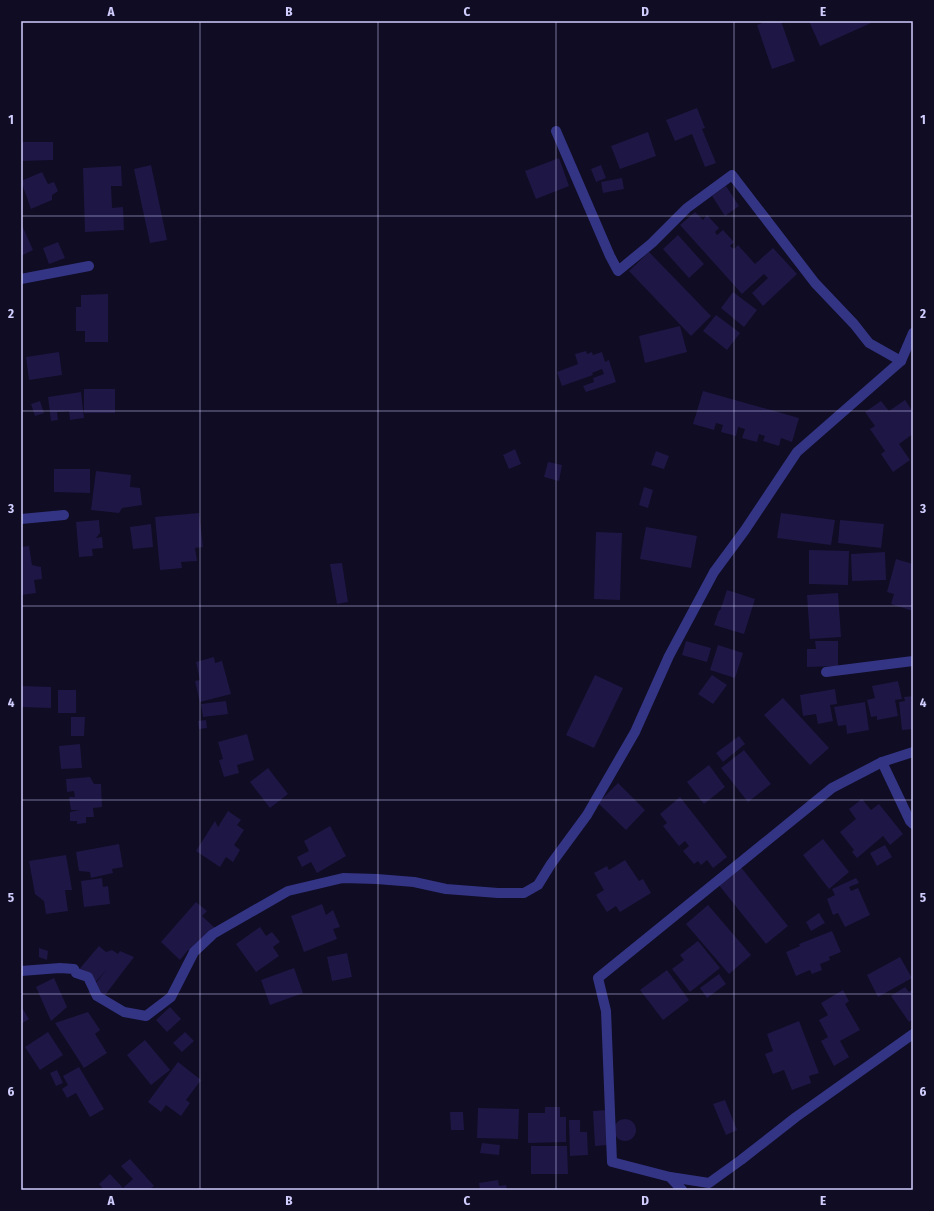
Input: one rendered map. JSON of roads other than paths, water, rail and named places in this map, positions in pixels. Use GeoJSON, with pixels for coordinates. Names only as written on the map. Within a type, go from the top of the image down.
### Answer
{"type":"FeatureCollection","features":[{"type":"Feature","properties":{"kind":"street"},"geometry":{"type":"LineString","coordinates":[[556,131],[610,256],[618,271],[652,244],[687,208],[732,175],[815,284],[854,324],[869,343],[901,361]]}},
{"type":"Feature","properties":{"kind":"street"},"geometry":{"type":"LineString","coordinates":[[21,279],[89,266]]}},
{"type":"Feature","properties":{"kind":"street"},"geometry":{"type":"LineString","coordinates":[[21,971],[60,968],[74,969],[76,973],[88,977],[97,996],[124,1012],[146,1016],[171,997],[194,952],[213,934],[288,891],[343,878],[385,879],[414,882],[446,889],[498,893],[524,893],[538,886],[551,864],[587,815],[635,732],[669,656],[714,572],[745,530],[797,452],[901,361],[913,333]]}},
{"type":"Feature","properties":{"kind":"street"},"geometry":{"type":"LineString","coordinates":[[21,519],[64,515]]}},
{"type":"Feature","properties":{"kind":"street"},"geometry":{"type":"LineString","coordinates":[[826,672],[913,661]]}},
{"type":"Feature","properties":{"kind":"street"},"geometry":{"type":"LineString","coordinates":[[913,752],[882,762],[832,788],[598,978],[606,1011],[612,1162],[670,1177],[709,1183],[820,1099],[913,1034]]}},
{"type":"Feature","properties":{"kind":"street"},"geometry":{"type":"LineString","coordinates":[[882,762],[910,821],[913,824]]}},
{"type":"Feature","properties":{"kind":"street"},"geometry":{"type":"LineString","coordinates":[[670,1177],[682,1190]]}}]}
